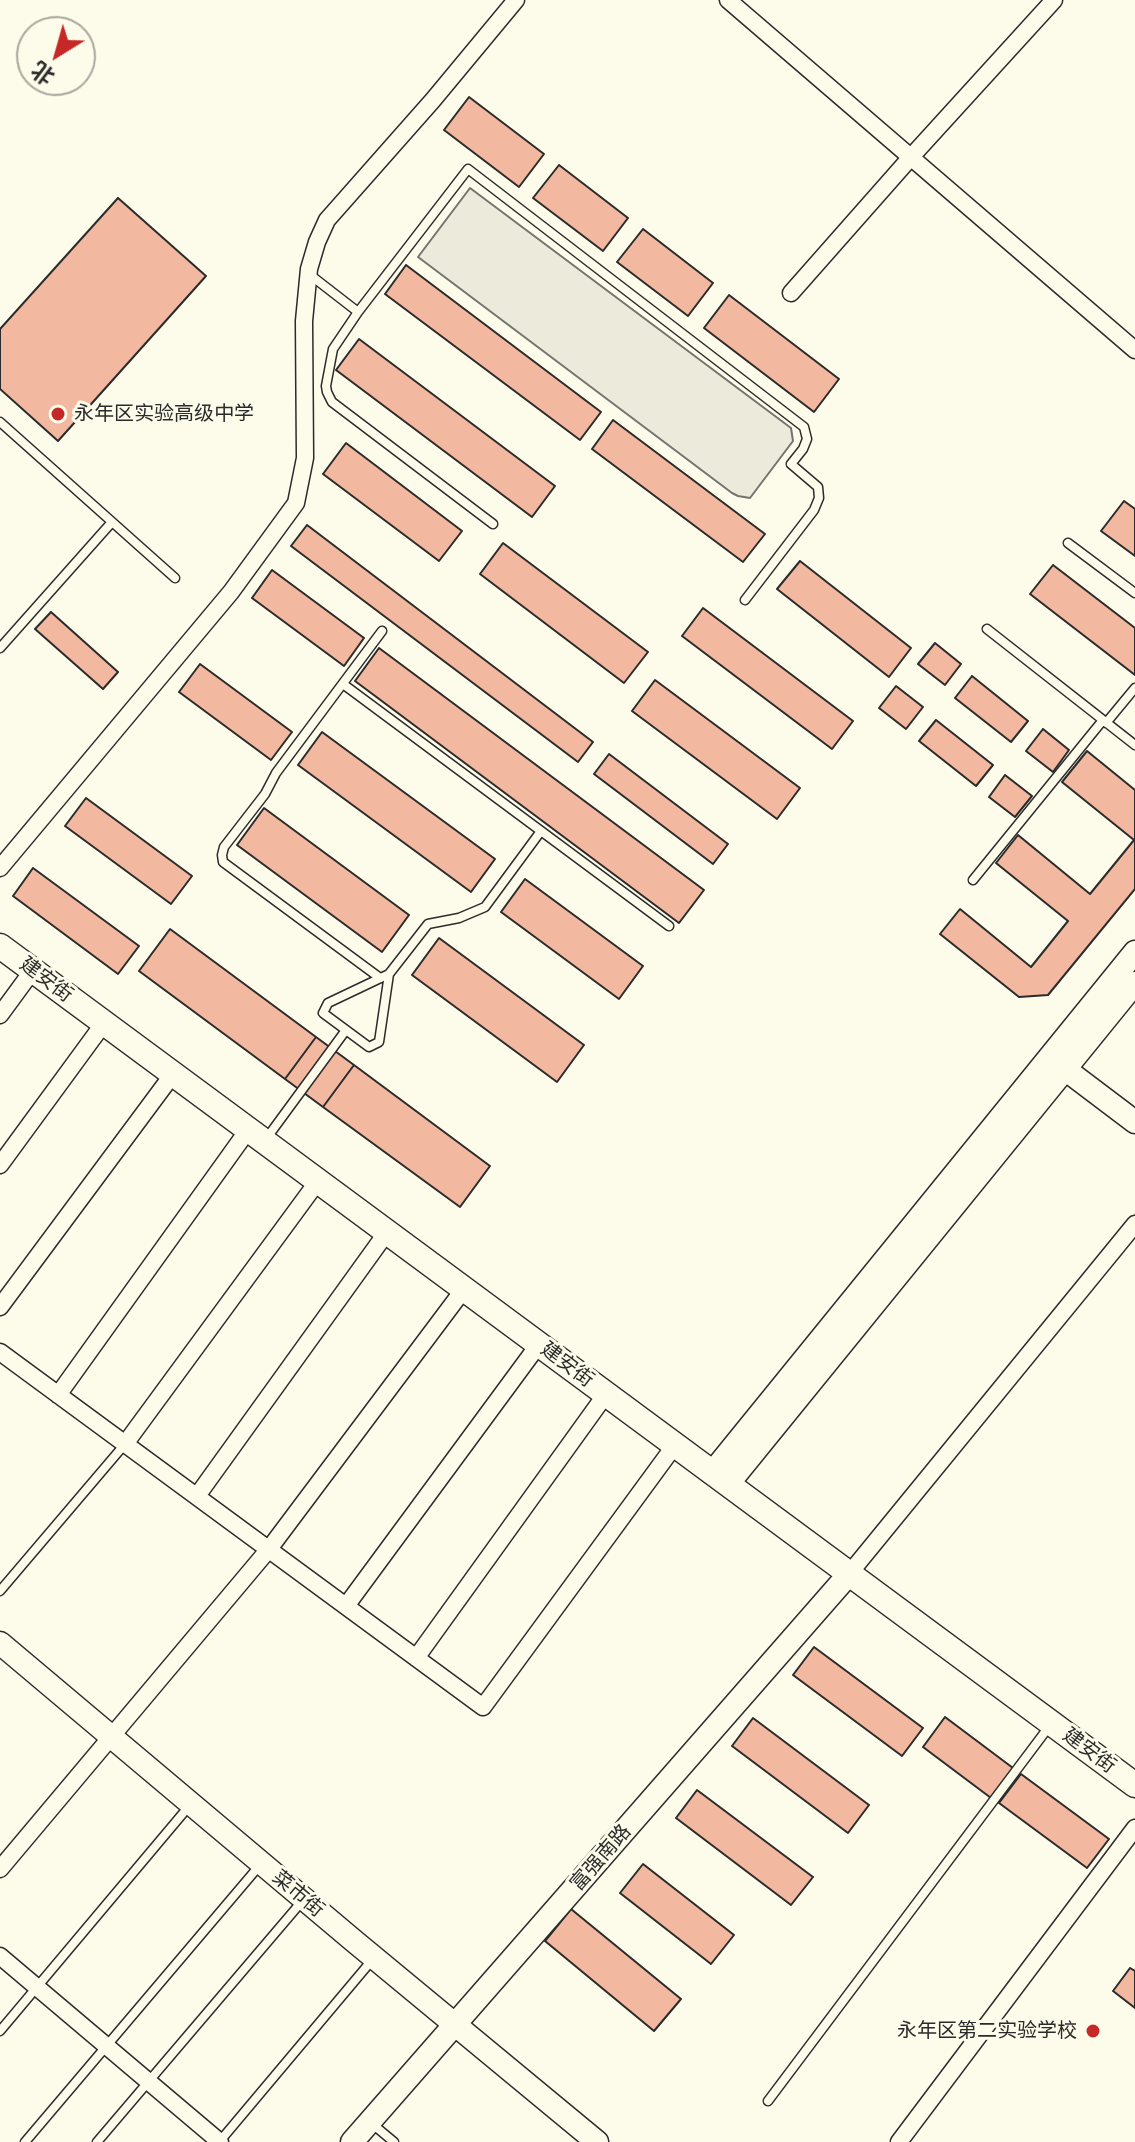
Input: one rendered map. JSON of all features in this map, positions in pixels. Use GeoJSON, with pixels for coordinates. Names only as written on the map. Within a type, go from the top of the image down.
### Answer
{"type":"FeatureCollection","features":[{"type":"Feature","properties":{"kind":"main road","name":"建安街"},"geometry":{"type":"LineString","coordinates":[[0,946],[1135,1785]]}},
{"type":"Feature","properties":{"kind":"street"},"geometry":{"type":"LineString","coordinates":[[0,868],[231,592],[296,503],[305,458],[304,321],[309,273],[317,242],[327,220],[516,0]]}},
{"type":"Feature","properties":{"kind":"street"},"geometry":{"type":"LineString","coordinates":[[728,0],[1135,350]]}},
{"type":"Feature","properties":{"kind":"street"},"geometry":{"type":"LineString","coordinates":[[791,293],[1054,0]]}},
{"type":"Feature","properties":{"kind":"street"},"geometry":{"type":"LineString","coordinates":[[720,1478],[1057,1063],[1135,952]]}},
{"type":"Feature","properties":{"kind":"street"},"geometry":{"type":"LineString","coordinates":[[0,1015],[33,970]]}},
{"type":"Feature","properties":{"kind":"street"},"geometry":{"type":"LineString","coordinates":[[1057,1063],[1135,983]]}},
{"type":"Feature","properties":{"kind":"street"},"geometry":{"type":"LineString","coordinates":[[0,1165],[104,1023]]}},
{"type":"Feature","properties":{"kind":"street"},"geometry":{"type":"LineString","coordinates":[[1057,1063],[1135,1122]]}},
{"type":"Feature","properties":{"kind":"street"},"geometry":{"type":"LineString","coordinates":[[0,1307],[173,1074]]}},
{"type":"Feature","properties":{"kind":"street"},"geometry":{"type":"LineString","coordinates":[[58,1395],[256,1135]]}},
{"type":"Feature","properties":{"kind":"street"},"geometry":{"type":"LineString","coordinates":[[125,1444],[318,1181]]}},
{"type":"Feature","properties":{"kind":"street"},"geometry":{"type":"LineString","coordinates":[[849,1574],[1135,1224]]}},
{"type":"Feature","properties":{"kind":"street"},"geometry":{"type":"LineString","coordinates":[[197,1496],[387,1232]]}},
{"type":"Feature","properties":{"kind":"street"},"geometry":{"type":"LineString","coordinates":[[0,1869],[269,1549],[464,1289]]}},
{"type":"Feature","properties":{"kind":"street"},"geometry":{"type":"LineString","coordinates":[[346,1606],[539,1344]]}},
{"type":"Feature","properties":{"kind":"street"},"geometry":{"type":"LineString","coordinates":[[0,1352],[483,1707],[675,1445]]}},
{"type":"Feature","properties":{"kind":"street"},"geometry":{"type":"LineString","coordinates":[[416,1658],[606,1394]]}},
{"type":"Feature","properties":{"kind":"street","name":"富强南路"},"geometry":{"type":"LineString","coordinates":[[352,2142],[849,1574]]}},
{"type":"Feature","properties":{"kind":"street","name":"菜市街"},"geometry":{"type":"LineString","coordinates":[[0,1643],[597,2142]]}},
{"type":"Feature","properties":{"kind":"street"},"geometry":{"type":"LineString","coordinates":[[899,2142],[1135,1828]]}},
{"type":"Feature","properties":{"kind":"street"},"geometry":{"type":"LineString","coordinates":[[0,1956],[220,2142]]}},
{"type":"Feature","properties":{"kind":"lane"},"geometry":{"type":"LineString","coordinates":[[493,524],[332,402],[326,386],[333,349],[468,169],[804,427],[807,439],[791,464],[818,487],[819,498],[814,510],[745,600]]}},
{"type":"Feature","properties":{"kind":"lane"},"geometry":{"type":"LineString","coordinates":[[309,273],[358,312]]}},
{"type":"Feature","properties":{"kind":"lane"},"geometry":{"type":"LineString","coordinates":[[0,422],[175,578]]}},
{"type":"Feature","properties":{"kind":"lane"},"geometry":{"type":"LineString","coordinates":[[0,648],[112,522]]}},
{"type":"Feature","properties":{"kind":"lane"},"geometry":{"type":"LineString","coordinates":[[1068,543],[1135,593]]}},
{"type":"Feature","properties":{"kind":"lane"},"geometry":{"type":"LineString","coordinates":[[987,629],[1135,745]]}},
{"type":"Feature","properties":{"kind":"lane"},"geometry":{"type":"LineString","coordinates":[[382,631],[276,773],[265,794],[224,847],[222,855],[223,862],[384,976]]}},
{"type":"Feature","properties":{"kind":"lane"},"geometry":{"type":"LineString","coordinates":[[343,684],[669,926]]}},
{"type":"Feature","properties":{"kind":"lane"},"geometry":{"type":"LineString","coordinates":[[973,880],[1135,688]]}},
{"type":"Feature","properties":{"kind":"lane"},"geometry":{"type":"LineString","coordinates":[[384,976],[379,1042],[369,1047],[323,1013],[328,1003],[384,976],[428,924],[459,918],[485,907],[541,831]]}},
{"type":"Feature","properties":{"kind":"lane"},"geometry":{"type":"LineString","coordinates":[[256,1135],[346,1030]]}},
{"type":"Feature","properties":{"kind":"lane"},"geometry":{"type":"LineString","coordinates":[[0,1591],[125,1444]]}},
{"type":"Feature","properties":{"kind":"lane"},"geometry":{"type":"LineString","coordinates":[[768,2101],[1052,1723]]}},
{"type":"Feature","properties":{"kind":"lane"},"geometry":{"type":"LineString","coordinates":[[0,2031],[191,1803]]}},
{"type":"Feature","properties":{"kind":"lane"},"geometry":{"type":"LineString","coordinates":[[25,2142],[261,1863]]}},
{"type":"Feature","properties":{"kind":"lane"},"geometry":{"type":"LineString","coordinates":[[97,2142],[304,1899]]}},
{"type":"Feature","properties":{"kind":"lane"},"geometry":{"type":"LineString","coordinates":[[220,2142],[374,1958]]}},
{"type":"Feature","properties":{"kind":"lane"},"geometry":{"type":"LineString","coordinates":[[370,2122],[394,2142]]}},
{"type":"Feature","properties":{"kind":"shaded area"},"geometry":{"type":"Polygon","coordinates":[[[470,188],[791,428],[793,441],[750,498],[732,493],[418,257],[470,188]]]}},
{"type":"Feature","properties":{"kind":"building"},"geometry":{"type":"Polygon","coordinates":[[[469,97],[544,154],[519,187],[444,130],[469,97]]]}},
{"type":"Feature","properties":{"kind":"building"},"geometry":{"type":"Polygon","coordinates":[[[559,165],[628,218],[603,251],[533,198],[559,165]]]}},
{"type":"Feature","properties":{"kind":"building"},"geometry":{"type":"Polygon","coordinates":[[[118,198],[206,276],[58,441],[0,389],[0,329],[118,198]]]}},
{"type":"Feature","properties":{"kind":"building"},"geometry":{"type":"Polygon","coordinates":[[[643,229],[713,283],[688,316],[617,262],[643,229]]]}},
{"type":"Feature","properties":{"kind":"building"},"geometry":{"type":"Polygon","coordinates":[[[406,265],[601,412],[580,440],[385,294],[406,265]]]}},
{"type":"Feature","properties":{"kind":"building"},"geometry":{"type":"Polygon","coordinates":[[[729,295],[839,379],[814,412],[704,328],[729,295]]]}},
{"type":"Feature","properties":{"kind":"building"},"geometry":{"type":"Polygon","coordinates":[[[359,339],[555,486],[532,517],[336,370],[359,339]]]}},
{"type":"Feature","properties":{"kind":"building"},"geometry":{"type":"Polygon","coordinates":[[[613,420],[765,534],[743,562],[592,449],[613,420]]]}},
{"type":"Feature","properties":{"kind":"building"},"geometry":{"type":"Polygon","coordinates":[[[346,443],[462,531],[439,561],[323,474],[346,443]]]}},
{"type":"Feature","properties":{"kind":"building"},"geometry":{"type":"Polygon","coordinates":[[[1124,501],[1135,509],[1135,556],[1101,531],[1124,501]]]}},
{"type":"Feature","properties":{"kind":"building"},"geometry":{"type":"Polygon","coordinates":[[[307,525],[593,742],[578,762],[291,546],[307,525]]]}},
{"type":"Feature","properties":{"kind":"building"},"geometry":{"type":"Polygon","coordinates":[[[503,543],[648,652],[624,683],[480,574],[503,543]]]}},
{"type":"Feature","properties":{"kind":"building"},"geometry":{"type":"Polygon","coordinates":[[[800,561],[911,648],[889,677],[777,589],[800,561]]]}},
{"type":"Feature","properties":{"kind":"building"},"geometry":{"type":"Polygon","coordinates":[[[1053,565],[1135,628],[1135,675],[1030,594],[1053,565]]]}},
{"type":"Feature","properties":{"kind":"building"},"geometry":{"type":"Polygon","coordinates":[[[272,570],[364,638],[344,666],[252,598],[272,570]]]}},
{"type":"Feature","properties":{"kind":"building"},"geometry":{"type":"Polygon","coordinates":[[[703,608],[853,721],[832,749],[682,636],[703,608]]]}},
{"type":"Feature","properties":{"kind":"building"},"geometry":{"type":"Polygon","coordinates":[[[51,612],[118,672],[103,689],[35,629],[51,612]]]}},
{"type":"Feature","properties":{"kind":"building"},"geometry":{"type":"Polygon","coordinates":[[[935,643],[961,664],[945,685],[918,664],[935,643]]]}},
{"type":"Feature","properties":{"kind":"building"},"geometry":{"type":"Polygon","coordinates":[[[379,648],[704,890],[679,923],[355,681],[379,648]]]}},
{"type":"Feature","properties":{"kind":"building"},"geometry":{"type":"Polygon","coordinates":[[[200,664],[292,732],[271,760],[179,692],[200,664]]]}},
{"type":"Feature","properties":{"kind":"building"},"geometry":{"type":"Polygon","coordinates":[[[972,676],[1028,721],[1011,742],[955,698],[972,676]]]}},
{"type":"Feature","properties":{"kind":"building"},"geometry":{"type":"Polygon","coordinates":[[[655,680],[800,788],[777,819],[632,711],[655,680]]]}},
{"type":"Feature","properties":{"kind":"building"},"geometry":{"type":"Polygon","coordinates":[[[896,686],[923,707],[906,729],[879,708],[896,686]]]}},
{"type":"Feature","properties":{"kind":"building"},"geometry":{"type":"Polygon","coordinates":[[[936,720],[993,765],[976,786],[919,741],[936,720]]]}},
{"type":"Feature","properties":{"kind":"building"},"geometry":{"type":"Polygon","coordinates":[[[1043,729],[1069,750],[1053,772],[1026,751],[1043,729]]]}},
{"type":"Feature","properties":{"kind":"building"},"geometry":{"type":"Polygon","coordinates":[[[322,732],[495,859],[471,892],[298,765],[322,732]]]}},
{"type":"Feature","properties":{"kind":"building"},"geometry":{"type":"Polygon","coordinates":[[[1087,751],[1135,790],[1135,889],[1048,995],[1019,997],[940,934],[960,909],[1031,967],[1068,921],[996,863],[1018,835],[1090,894],[1134,840],[1062,782],[1087,751]]]}},
{"type":"Feature","properties":{"kind":"building"},"geometry":{"type":"Polygon","coordinates":[[[609,754],[728,844],[713,864],[594,774],[609,754]]]}},
{"type":"Feature","properties":{"kind":"building"},"geometry":{"type":"Polygon","coordinates":[[[1005,775],[1032,796],[1015,817],[989,797],[1005,775]]]}},
{"type":"Feature","properties":{"kind":"building"},"geometry":{"type":"Polygon","coordinates":[[[86,798],[192,876],[171,904],[65,826],[86,798]]]}},
{"type":"Feature","properties":{"kind":"building"},"geometry":{"type":"Polygon","coordinates":[[[264,808],[409,915],[382,952],[237,845],[264,808]]]}},
{"type":"Feature","properties":{"kind":"building"},"geometry":{"type":"Polygon","coordinates":[[[33,868],[139,946],[118,974],[13,896],[33,868]]]}},
{"type":"Feature","properties":{"kind":"building"},"geometry":{"type":"Polygon","coordinates":[[[525,879],[643,966],[619,999],[501,912],[525,879]]]}},
{"type":"Feature","properties":{"kind":"building"},"geometry":{"type":"Polygon","coordinates":[[[170,929],[316,1037],[285,1079],[139,971],[170,929]]]}},
{"type":"Feature","properties":{"kind":"building"},"geometry":{"type":"Polygon","coordinates":[[[439,938],[584,1045],[557,1082],[412,975],[439,938]]]}},
{"type":"Feature","properties":{"kind":"building"},"geometry":{"type":"Polygon","coordinates":[[[316,1037],[354,1065],[323,1107],[285,1079],[316,1037]]]}},
{"type":"Feature","properties":{"kind":"building"},"geometry":{"type":"Polygon","coordinates":[[[354,1065],[490,1166],[460,1207],[323,1107],[354,1065]]]}},
{"type":"Feature","properties":{"kind":"building"},"geometry":{"type":"Polygon","coordinates":[[[814,1647],[923,1728],[902,1756],[793,1675],[814,1647]]]}},
{"type":"Feature","properties":{"kind":"building"},"geometry":{"type":"Polygon","coordinates":[[[945,1717],[1013,1768],[991,1798],[923,1747],[945,1717]]]}},
{"type":"Feature","properties":{"kind":"building"},"geometry":{"type":"Polygon","coordinates":[[[753,1718],[869,1805],[848,1833],[732,1746],[753,1718]]]}},
{"type":"Feature","properties":{"kind":"building"},"geometry":{"type":"Polygon","coordinates":[[[1021,1774],[1109,1839],[1087,1868],[999,1803],[1021,1774]]]}},
{"type":"Feature","properties":{"kind":"building"},"geometry":{"type":"Polygon","coordinates":[[[697,1790],[813,1877],[791,1905],[676,1818],[697,1790]]]}},
{"type":"Feature","properties":{"kind":"building"},"geometry":{"type":"Polygon","coordinates":[[[643,1864],[734,1935],[711,1964],[620,1893],[643,1864]]]}},
{"type":"Feature","properties":{"kind":"building"},"geometry":{"type":"Polygon","coordinates":[[[571,1909],[681,1999],[654,2031],[545,1941],[571,1909]]]}},
{"type":"Feature","properties":{"kind":"building"},"geometry":{"type":"Polygon","coordinates":[[[1130,1968],[1135,1971],[1135,2008],[1113,1991],[1130,1968]]]}},
{"type":"Feature","properties":{"kind":"place","name":"永年区实验高级中学"},"geometry":{"type":"Point","coordinates":[58,414]}},
{"type":"Feature","properties":{"kind":"place","name":"永年区第二实验学校"},"geometry":{"type":"Point","coordinates":[1093,2031]}}]}
